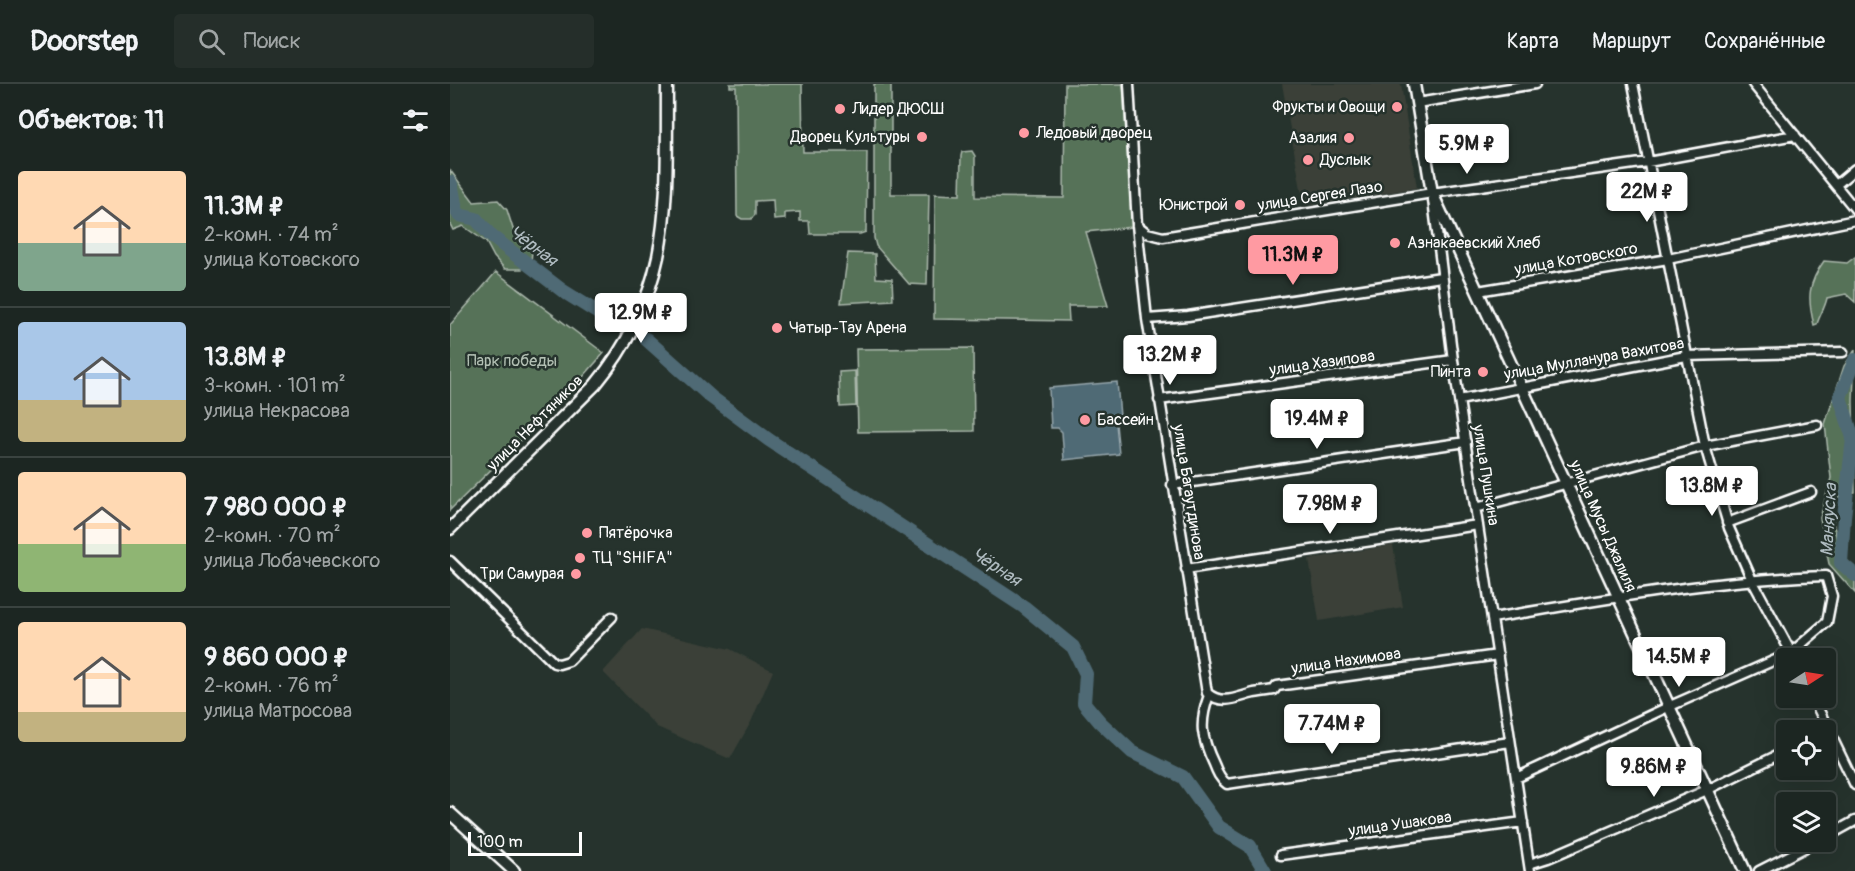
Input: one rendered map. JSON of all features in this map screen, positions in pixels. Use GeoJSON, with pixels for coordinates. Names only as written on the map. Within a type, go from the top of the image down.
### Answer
{"type":"FeatureCollection","features":[{"type":"Feature","properties":{"kind":"main road","name":"улица Нефтяников"},"geometry":{"type":"LineString","coordinates":[[450,529],[594,385],[609,367],[635,324],[649,292],[662,239],[666,195],[667,84]]}},
{"type":"Feature","properties":{"kind":"main road","name":"улица Пушкина"},"geometry":{"type":"LineString","coordinates":[[1414,84],[1432,193]]}},
{"type":"Feature","properties":{"kind":"main road","name":"улица Мусы Джалиля"},"geometry":{"type":"LineString","coordinates":[[1432,193],[1568,483],[1668,707],[1746,871]]}},
{"type":"Feature","properties":{"kind":"main road"},"geometry":{"type":"LineString","coordinates":[[450,813],[514,871]]}},
{"type":"Feature","properties":{"kind":"street","name":"улица Багаутдинова"},"geometry":{"type":"LineString","coordinates":[[1129,84],[1137,225],[1147,319],[1207,692]]}},
{"type":"Feature","properties":{"kind":"street"},"geometry":{"type":"LineString","coordinates":[[1417,103],[1535,84]]}},
{"type":"Feature","properties":{"kind":"street"},"geometry":{"type":"LineString","coordinates":[[1633,84],[1705,446],[1727,523],[1752,580],[1788,648]]}},
{"type":"Feature","properties":{"kind":"street"},"geometry":{"type":"LineString","coordinates":[[1753,84],[1855,209]]}},
{"type":"Feature","properties":{"kind":"street","name":"улица Сергея Лазо"},"geometry":{"type":"LineString","coordinates":[[1137,225],[1147,233],[1163,237],[1432,193],[1648,162],[1795,135]]}},
{"type":"Feature","properties":{"kind":"street"},"geometry":{"type":"LineString","coordinates":[[1836,185],[1855,169]]}},
{"type":"Feature","properties":{"kind":"street","name":"улица Пушкина"},"geometry":{"type":"LineString","coordinates":[[1432,193],[1453,360],[1530,868]]}},
{"type":"Feature","properties":{"kind":"street","name":"улица Котовского"},"geometry":{"type":"LineString","coordinates":[[1478,291],[1668,259],[1855,220]]}},
{"type":"Feature","properties":{"kind":"street"},"geometry":{"type":"LineString","coordinates":[[1147,319],[1188,316],[1441,277]]}},
{"type":"Feature","properties":{"kind":"street","name":"улица Мулланура Вахитова"},"geometry":{"type":"LineString","coordinates":[[1460,400],[1686,356],[1842,352]]}},
{"type":"Feature","properties":{"kind":"street","name":"улица Хазипова"},"geometry":{"type":"LineString","coordinates":[[1159,400],[1453,360]]}},
{"type":"Feature","properties":{"kind":"street"},"geometry":{"type":"LineString","coordinates":[[1476,508],[1705,446],[1817,425]]}},
{"type":"Feature","properties":{"kind":"street"},"geometry":{"type":"LineString","coordinates":[[1172,485],[1466,442]]}},
{"type":"Feature","properties":{"kind":"street"},"geometry":{"type":"LineString","coordinates":[[1727,523],[1811,492]]}},
{"type":"Feature","properties":{"kind":"street"},"geometry":{"type":"LineString","coordinates":[[1186,569],[1478,525]]}},
{"type":"Feature","properties":{"kind":"street"},"geometry":{"type":"LineString","coordinates":[[450,561],[554,663],[569,661],[612,616]]}},
{"type":"Feature","properties":{"kind":"street"},"geometry":{"type":"LineString","coordinates":[[1492,618],[1752,580],[1826,576],[1833,596],[1827,622],[1800,648]]}},
{"type":"Feature","properties":{"kind":"street","name":"улица Нахимова"},"geometry":{"type":"LineString","coordinates":[[1207,692],[1219,699],[1237,700],[1255,693],[1274,690],[1277,686],[1498,655]]}},
{"type":"Feature","properties":{"kind":"street"},"geometry":{"type":"LineString","coordinates":[[1516,778],[1668,707],[1776,663]]}},
{"type":"Feature","properties":{"kind":"street"},"geometry":{"type":"LineString","coordinates":[[1207,692],[1202,718],[1203,738],[1220,778],[1227,784],[1510,742]]}},
{"type":"Feature","properties":{"kind":"street"},"geometry":{"type":"LineString","coordinates":[[1836,749],[1855,785]]}},
{"type":"Feature","properties":{"kind":"street"},"geometry":{"type":"LineString","coordinates":[[1530,868],[1548,858],[1707,790],[1776,756]]}},
{"type":"Feature","properties":{"kind":"street"},"geometry":{"type":"LineString","coordinates":[[1836,831],[1855,821]]}},
{"type":"Feature","properties":{"kind":"street","name":"улица Ушакова"},"geometry":{"type":"LineString","coordinates":[[1281,855],[1523,822]]}},
{"type":"Feature","properties":{"kind":"street"},"geometry":{"type":"LineString","coordinates":[[1759,871],[1796,852]]}},
{"type":"Feature","properties":{"kind":"shaded area"},"geometry":{"type":"Polygon","coordinates":[[[1282,84],[1401,84],[1417,188],[1304,206],[1282,84]]]}},
{"type":"Feature","properties":{"kind":"shaded area"},"geometry":{"type":"Polygon","coordinates":[[[1393,545],[1403,607],[1319,621],[1309,559],[1393,545]]]}},
{"type":"Feature","properties":{"kind":"shaded area"},"geometry":{"type":"Polygon","coordinates":[[[642,629],[730,649],[773,671],[751,722],[730,759],[657,727],[603,672],[642,629]]]}},
{"type":"Feature","properties":{"kind":"green space"},"geometry":{"type":"Polygon","coordinates":[[[730,84],[802,84],[803,152],[867,152],[866,232],[810,234],[809,221],[800,221],[800,212],[785,213],[785,219],[774,220],[773,200],[755,201],[755,215],[751,219],[742,219],[737,216],[736,87],[730,87],[730,84]]]}},
{"type":"Feature","properties":{"kind":"green space"},"geometry":{"type":"Polygon","coordinates":[[[874,84],[891,84],[891,194],[929,194],[927,285],[909,284],[876,246],[874,238],[874,84]]]}},
{"type":"Feature","properties":{"kind":"green space"},"geometry":{"type":"Polygon","coordinates":[[[1065,84],[1123,84],[1132,227],[1086,232],[1108,306],[1068,306],[1069,321],[934,319],[935,194],[960,195],[962,152],[972,151],[975,156],[975,197],[1064,198],[1065,84]]]}},
{"type":"Feature","properties":{"kind":"green space"},"geometry":{"type":"Polygon","coordinates":[[[450,170],[474,202],[498,200],[507,210],[515,235],[532,250],[531,263],[522,269],[505,269],[494,257],[486,242],[463,226],[453,230],[450,224],[450,170]]]}},
{"type":"Feature","properties":{"kind":"green space"},"geometry":{"type":"Polygon","coordinates":[[[848,253],[875,254],[876,278],[892,279],[893,300],[841,303],[848,253]]]}},
{"type":"Feature","properties":{"kind":"green space"},"geometry":{"type":"Polygon","coordinates":[[[1855,257],[1855,302],[1846,294],[1827,298],[1817,324],[1814,325],[1810,307],[1810,291],[1819,269],[1824,261],[1847,263],[1855,257]]]}},
{"type":"Feature","properties":{"kind":"green space","name":"Парк победы"},"geometry":{"type":"Polygon","coordinates":[[[496,272],[604,353],[568,394],[450,510],[450,325],[496,272]]]}},
{"type":"Feature","properties":{"kind":"green space"},"geometry":{"type":"Polygon","coordinates":[[[973,348],[974,431],[858,432],[856,349],[973,348]]]}},
{"type":"Feature","properties":{"kind":"green space"},"geometry":{"type":"Polygon","coordinates":[[[1855,350],[1853,401],[1855,492],[1835,498],[1831,513],[1839,548],[1855,572],[1855,593],[1829,564],[1820,518],[1831,478],[1825,424],[1844,366],[1855,350]]]}},
{"type":"Feature","properties":{"kind":"green space"},"geometry":{"type":"Polygon","coordinates":[[[855,371],[856,406],[840,407],[839,372],[855,371]]]}},
{"type":"Feature","properties":{"kind":"water","name":"Бассейн"},"geometry":{"type":"Polygon","coordinates":[[[1117,382],[1120,416],[1116,424],[1119,454],[1064,460],[1062,432],[1058,428],[1051,428],[1049,388],[1117,382]]]}},
{"type":"Feature","properties":{"kind":"waterway","name":"Чёрная"},"geometry":{"type":"LineString","coordinates":[[450,182],[459,215],[476,219],[491,236],[563,291],[616,324]]}},
{"type":"Feature","properties":{"kind":"waterway","name":"Чёрная"},"geometry":{"type":"LineString","coordinates":[[646,339],[711,397],[769,440],[1024,607],[1073,647],[1086,674],[1084,703],[1100,722],[1132,752],[1183,777],[1219,827],[1250,846],[1265,871]]}},
{"type":"Feature","properties":{"kind":"waterway","name":"Маняуска"},"geometry":{"type":"LineString","coordinates":[[1855,360],[1840,397],[1853,438],[1841,563],[1855,575]]}},
{"type":"Feature","properties":{"kind":"place","name":"Фрукты и Овощи"},"geometry":{"type":"Point","coordinates":[1397,107]}},
{"type":"Feature","properties":{"kind":"place","name":"Лидер ДЮСШ"},"geometry":{"type":"Point","coordinates":[840,109]}},
{"type":"Feature","properties":{"kind":"place","name":"Ледовый дворец"},"geometry":{"type":"Point","coordinates":[1024,133]}},
{"type":"Feature","properties":{"kind":"place","name":"Дворец Культуры"},"geometry":{"type":"Point","coordinates":[922,137]}},
{"type":"Feature","properties":{"kind":"place","name":"Азалия"},"geometry":{"type":"Point","coordinates":[1349,138]}},
{"type":"Feature","properties":{"kind":"place","name":"Дуслык"},"geometry":{"type":"Point","coordinates":[1308,160]}},
{"type":"Feature","properties":{"kind":"place","name":"Юнистрой"},"geometry":{"type":"Point","coordinates":[1240,205]}},
{"type":"Feature","properties":{"kind":"place","name":"Азнакаевский Хлеб"},"geometry":{"type":"Point","coordinates":[1395,243]}},
{"type":"Feature","properties":{"kind":"place","name":"Чатыр-Тау Арена"},"geometry":{"type":"Point","coordinates":[777,328]}},
{"type":"Feature","properties":{"kind":"place","name":"Пинта"},"geometry":{"type":"Point","coordinates":[1483,372]}},
{"type":"Feature","properties":{"kind":"place","name":"Бассейн"},"geometry":{"type":"Point","coordinates":[1085,420]}},
{"type":"Feature","properties":{"kind":"place","name":"Пятёрочка"},"geometry":{"type":"Point","coordinates":[587,533]}},
{"type":"Feature","properties":{"kind":"place","name":"ТЦ \"SHIFA\""},"geometry":{"type":"Point","coordinates":[580,558]}},
{"type":"Feature","properties":{"kind":"place","name":"Три Самурая"},"geometry":{"type":"Point","coordinates":[576,574]}}]}
